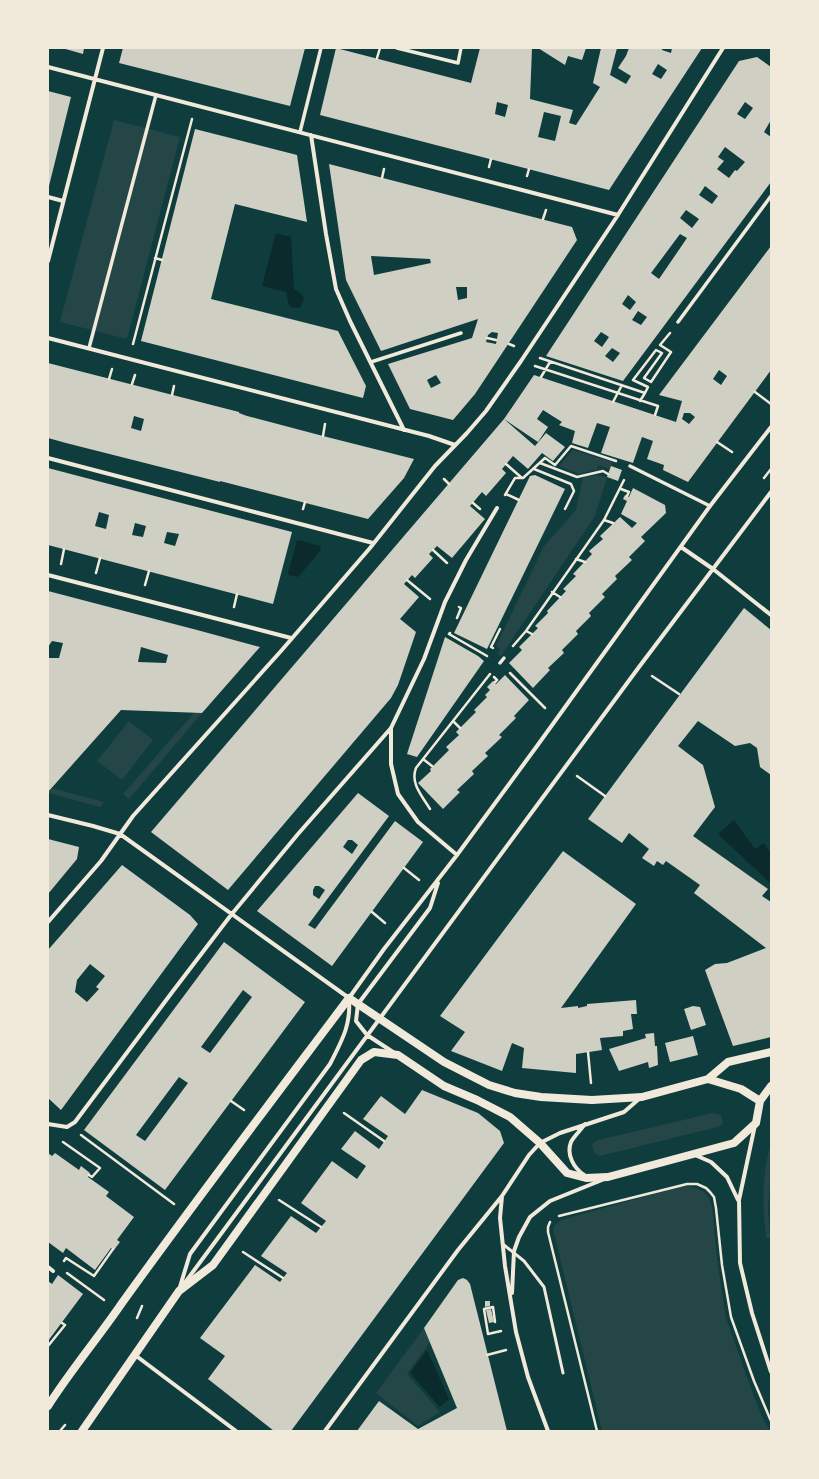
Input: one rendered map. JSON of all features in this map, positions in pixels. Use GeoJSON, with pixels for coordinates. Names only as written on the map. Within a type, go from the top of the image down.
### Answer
{"type":"FeatureCollection","features":[{"type":"Feature","properties":{"kind":"main road"},"geometry":{"type":"LineString","coordinates":[[48,1406],[64,1381],[348,998],[444,1062],[488,1085],[515,1093],[541,1097],[592,1100],[642,1097],[708,1079],[728,1062],[771,1052]]}},
{"type":"Feature","properties":{"kind":"main road"},"geometry":{"type":"LineString","coordinates":[[82,1431],[179,1291],[213,1265],[361,1060],[374,1052],[398,1055],[444,1086],[477,1100],[510,1118],[540,1143],[567,1173],[586,1178],[608,1177],[734,1144],[756,1123],[760,1101],[771,1086]]}},
{"type":"Feature","properties":{"kind":"main road"},"geometry":{"type":"LineString","coordinates":[[708,1079],[742,1089],[760,1101]]}},
{"type":"Feature","properties":{"kind":"street"},"geometry":{"type":"LineString","coordinates":[[48,261],[103,48]]}},
{"type":"Feature","properties":{"kind":"street"},"geometry":{"type":"LineString","coordinates":[[300,132],[321,48]]}},
{"type":"Feature","properties":{"kind":"street"},"geometry":{"type":"LineString","coordinates":[[397,48],[458,63],[462,48]]}},
{"type":"Feature","properties":{"kind":"street"},"geometry":{"type":"LineString","coordinates":[[48,922],[101,861],[133,816],[272,662],[373,543],[435,466],[486,411],[526,354],[618,214],[723,48]]}},
{"type":"Feature","properties":{"kind":"street"},"geometry":{"type":"LineString","coordinates":[[48,67],[618,214]]}},
{"type":"Feature","properties":{"kind":"street"},"geometry":{"type":"LineString","coordinates":[[89,348],[156,95]]}},
{"type":"Feature","properties":{"kind":"street"},"geometry":{"type":"LineString","coordinates":[[311,135],[336,289],[350,321],[404,430]]}},
{"type":"Feature","properties":{"kind":"street"},"geometry":{"type":"LineString","coordinates":[[678,322],[771,196]]}},
{"type":"Feature","properties":{"kind":"street"},"geometry":{"type":"LineString","coordinates":[[48,197],[63,201]]}},
{"type":"Feature","properties":{"kind":"street"},"geometry":{"type":"LineString","coordinates":[[371,362],[462,333]]}},
{"type":"Feature","properties":{"kind":"street"},"geometry":{"type":"LineString","coordinates":[[48,338],[404,430],[455,445]]}},
{"type":"Feature","properties":{"kind":"street"},"geometry":{"type":"LineString","coordinates":[[179,1291],[190,1254],[330,1064],[346,1031],[350,1013],[348,998],[440,878],[538,746],[710,506],[771,427]]}},
{"type":"Feature","properties":{"kind":"street"},"geometry":{"type":"LineString","coordinates":[[48,458],[373,543]]}},
{"type":"Feature","properties":{"kind":"street"},"geometry":{"type":"LineString","coordinates":[[630,466],[710,506]]}},
{"type":"Feature","properties":{"kind":"street"},"geometry":{"type":"LineString","coordinates":[[179,1291],[639,667],[771,492]]}},
{"type":"Feature","properties":{"kind":"street"},"geometry":{"type":"LineString","coordinates":[[48,1124],[67,1127],[75,1122],[172,991],[231,915],[294,838],[391,728],[424,659],[442,610],[466,560],[497,508]]}},
{"type":"Feature","properties":{"kind":"street"},"geometry":{"type":"LineString","coordinates":[[681,547],[713,569],[771,615]]}},
{"type":"Feature","properties":{"kind":"street"},"geometry":{"type":"LineString","coordinates":[[48,575],[292,638]]}},
{"type":"Feature","properties":{"kind":"street"},"geometry":{"type":"LineString","coordinates":[[500,663],[504,658]]}},
{"type":"Feature","properties":{"kind":"street"},"geometry":{"type":"LineString","coordinates":[[391,728],[391,764],[398,794],[418,822],[457,855]]}},
{"type":"Feature","properties":{"kind":"street"},"geometry":{"type":"LineString","coordinates":[[48,815],[120,834],[348,998]]}},
{"type":"Feature","properties":{"kind":"street"},"geometry":{"type":"LineString","coordinates":[[398,1055],[367,1035],[356,1021],[358,1004],[430,908],[440,878]]}},
{"type":"Feature","properties":{"kind":"street"},"geometry":{"type":"LineString","coordinates":[[325,1431],[458,1250],[502,1196],[529,1155],[540,1143],[560,1133],[624,1112],[642,1097]]}},
{"type":"Feature","properties":{"kind":"street"},"geometry":{"type":"LineString","coordinates":[[756,1123],[739,1200],[740,1263],[752,1313],[771,1372]]}},
{"type":"Feature","properties":{"kind":"street"},"geometry":{"type":"LineString","coordinates":[[585,1124],[571,1142],[570,1156],[575,1168],[586,1178]]}},
{"type":"Feature","properties":{"kind":"street"},"geometry":{"type":"LineString","coordinates":[[695,1155],[711,1162],[727,1177],[739,1200]]}},
{"type":"Feature","properties":{"kind":"street"},"geometry":{"type":"LineString","coordinates":[[512,1301],[514,1251],[519,1237],[530,1217],[550,1201],[608,1177]]}},
{"type":"Feature","properties":{"kind":"street"},"geometry":{"type":"LineString","coordinates":[[502,1196],[500,1218],[505,1266],[516,1329],[528,1377],[548,1431]]}},
{"type":"Feature","properties":{"kind":"street"},"geometry":{"type":"LineString","coordinates":[[48,1267],[53,1271]]}},
{"type":"Feature","properties":{"kind":"street"},"geometry":{"type":"LineString","coordinates":[[135,1355],[236,1431]]}},
{"type":"Feature","properties":{"kind":"lane"},"geometry":{"type":"LineString","coordinates":[[504,1245],[514,1251],[524,1261],[544,1287],[563,1373]]}},
{"type":"Feature","properties":{"kind":"path"},"geometry":{"type":"LineString","coordinates":[[377,58],[380,48]]}},
{"type":"Feature","properties":{"kind":"path"},"geometry":{"type":"LineString","coordinates":[[129,359],[187,137]]}},
{"type":"Feature","properties":{"kind":"path"},"geometry":{"type":"LineString","coordinates":[[155,258],[162,260]]}},
{"type":"Feature","properties":{"kind":"path"},"geometry":{"type":"LineString","coordinates":[[640,401],[648,387],[633,380],[656,350],[662,353],[644,378],[651,382],[671,352],[660,346],[678,322]]}},
{"type":"Feature","properties":{"kind":"path"},"geometry":{"type":"LineString","coordinates":[[488,338],[496,340]]}},
{"type":"Feature","properties":{"kind":"path"},"geometry":{"type":"LineString","coordinates":[[526,354],[645,393]]}},
{"type":"Feature","properties":{"kind":"path"},"geometry":{"type":"LineString","coordinates":[[521,361],[658,406],[655,415]]}},
{"type":"Feature","properties":{"kind":"path"},"geometry":{"type":"LineString","coordinates":[[541,377],[550,362]]}},
{"type":"Feature","properties":{"kind":"path"},"geometry":{"type":"LineString","coordinates":[[613,402],[622,386]]}},
{"type":"Feature","properties":{"kind":"path"},"geometry":{"type":"LineString","coordinates":[[755,392],[771,404]]}},
{"type":"Feature","properties":{"kind":"path"},"geometry":{"type":"LineString","coordinates":[[497,508],[515,478],[523,478],[545,458],[555,465],[571,446],[630,466],[621,489],[604,520],[526,631],[509,650]]}},
{"type":"Feature","properties":{"kind":"path"},"geometry":{"type":"LineString","coordinates":[[540,463],[577,477],[603,471],[608,474]]}},
{"type":"Feature","properties":{"kind":"path"},"geometry":{"type":"LineString","coordinates":[[506,464],[523,478]]}},
{"type":"Feature","properties":{"kind":"path"},"geometry":{"type":"LineString","coordinates":[[534,469],[571,484],[574,491],[565,509]]}},
{"type":"Feature","properties":{"kind":"path"},"geometry":{"type":"LineString","coordinates":[[621,489],[628,492],[627,496]]}},
{"type":"Feature","properties":{"kind":"path"},"geometry":{"type":"LineString","coordinates":[[506,494],[519,500]]}},
{"type":"Feature","properties":{"kind":"path"},"geometry":{"type":"LineString","coordinates":[[604,520],[613,524]]}},
{"type":"Feature","properties":{"kind":"path"},"geometry":{"type":"LineString","coordinates":[[576,558],[585,562]]}},
{"type":"Feature","properties":{"kind":"path"},"geometry":{"type":"LineString","coordinates":[[408,580],[442,610]]}},
{"type":"Feature","properties":{"kind":"path"},"geometry":{"type":"LineString","coordinates":[[552,592],[560,597]]}},
{"type":"Feature","properties":{"kind":"path"},"geometry":{"type":"LineString","coordinates":[[456,620],[460,613]]}},
{"type":"Feature","properties":{"kind":"path"},"geometry":{"type":"LineString","coordinates":[[432,812],[417,790],[414,774],[416,768],[500,663],[449,634],[453,627]]}},
{"type":"Feature","properties":{"kind":"path"},"geometry":{"type":"LineString","coordinates":[[491,647],[500,629]]}},
{"type":"Feature","properties":{"kind":"path"},"geometry":{"type":"LineString","coordinates":[[526,631],[532,634]]}},
{"type":"Feature","properties":{"kind":"path"},"geometry":{"type":"LineString","coordinates":[[639,667],[679,694]]}},
{"type":"Feature","properties":{"kind":"path"},"geometry":{"type":"LineString","coordinates":[[523,686],[534,696]]}},
{"type":"Feature","properties":{"kind":"path"},"geometry":{"type":"LineString","coordinates":[[453,721],[460,728]]}},
{"type":"Feature","properties":{"kind":"path"},"geometry":{"type":"LineString","coordinates":[[423,759],[432,766]]}},
{"type":"Feature","properties":{"kind":"path"},"geometry":{"type":"LineString","coordinates":[[565,768],[605,796]]}},
{"type":"Feature","properties":{"kind":"path"},"geometry":{"type":"LineString","coordinates":[[588,1052],[592,1100]]}},
{"type":"Feature","properties":{"kind":"path"},"geometry":{"type":"LineString","coordinates":[[330,1103],[384,1141]]}},
{"type":"Feature","properties":{"kind":"path"},"geometry":{"type":"LineString","coordinates":[[61,1127],[63,1142],[100,1168],[92,1177],[89,1174]]}},
{"type":"Feature","properties":{"kind":"path"},"geometry":{"type":"LineString","coordinates":[[93,1143],[187,1214]]}},
{"type":"Feature","properties":{"kind":"path"},"geometry":{"type":"LineString","coordinates":[[597,1431],[548,1232],[549,1223],[560,1215],[687,1184],[697,1184],[706,1188],[714,1197],[722,1265],[731,1317],[754,1381],[771,1421]]}},
{"type":"Feature","properties":{"kind":"path"},"geometry":{"type":"LineString","coordinates":[[266,1191],[321,1227]]}},
{"type":"Feature","properties":{"kind":"path"},"geometry":{"type":"LineString","coordinates":[[229,1243],[283,1278]]}},
{"type":"Feature","properties":{"kind":"path"},"geometry":{"type":"LineString","coordinates":[[63,1263],[66,1258],[94,1276],[113,1249]]}},
{"type":"Feature","properties":{"kind":"path"},"geometry":{"type":"LineString","coordinates":[[62,1269],[90,1290]]}},
{"type":"Feature","properties":{"kind":"path"},"geometry":{"type":"LineString","coordinates":[[496,1322],[493,1307],[484,1309],[488,1334],[516,1329]]}},
{"type":"Feature","properties":{"kind":"path"},"geometry":{"type":"LineString","coordinates":[[48,1346],[65,1325],[62,1323]]}},
{"type":"Feature","properties":{"kind":"shaded area"},"geometry":{"type":"Polygon","coordinates":[[[114,120],[180,137],[127,339],[60,322],[114,120]]]}},
{"type":"Feature","properties":{"kind":"shaded area"},"geometry":{"type":"Polygon","coordinates":[[[276,233],[291,237],[294,289],[302,295],[304,299],[299,308],[291,307],[289,305],[286,292],[262,286],[276,233]]]}},
{"type":"Feature","properties":{"kind":"shaded area"},"geometry":{"type":"Polygon","coordinates":[[[573,450],[612,462],[610,469],[598,465],[597,470],[578,474],[559,466],[573,450]]]}},
{"type":"Feature","properties":{"kind":"shaded area"},"geometry":{"type":"Polygon","coordinates":[[[596,475],[607,477],[595,516],[501,656],[497,654],[500,649],[496,646],[544,546],[576,510],[583,477],[596,475]]]}},
{"type":"Feature","properties":{"kind":"shaded area"},"geometry":{"type":"Polygon","coordinates":[[[298,540],[320,546],[321,550],[298,577],[289,575],[288,573],[298,540]]]}},
{"type":"Feature","properties":{"kind":"shaded area"},"geometry":{"type":"Polygon","coordinates":[[[194,713],[202,713],[129,799],[123,794],[194,713]]]}},
{"type":"Feature","properties":{"kind":"shaded area"},"geometry":{"type":"Polygon","coordinates":[[[129,721],[153,740],[122,780],[97,761],[129,721]]]}},
{"type":"Feature","properties":{"kind":"shaded area"},"geometry":{"type":"Polygon","coordinates":[[[52,788],[104,802],[100,807],[48,793],[52,788]]]}},
{"type":"Feature","properties":{"kind":"shaded area"},"geometry":{"type":"Polygon","coordinates":[[[734,820],[755,849],[764,843],[771,854],[770,883],[718,834],[734,820]]]}},
{"type":"Feature","properties":{"kind":"shaded area"},"geometry":{"type":"Polygon","coordinates":[[[713,1113],[721,1115],[723,1122],[721,1126],[600,1156],[594,1153],[592,1144],[598,1140],[713,1113]]]}},
{"type":"Feature","properties":{"kind":"shaded area"},"geometry":{"type":"Polygon","coordinates":[[[771,1144],[768,1209],[770,1238],[766,1238],[764,1180],[771,1144]]]}},
{"type":"Feature","properties":{"kind":"shaded area"},"geometry":{"type":"Polygon","coordinates":[[[686,1186],[696,1188],[704,1192],[709,1198],[712,1207],[718,1266],[726,1318],[762,1417],[770,1431],[602,1431],[553,1229],[561,1220],[686,1186]]]}},
{"type":"Feature","properties":{"kind":"shaded area"},"geometry":{"type":"Polygon","coordinates":[[[424,1328],[430,1342],[407,1374],[440,1412],[418,1426],[376,1393],[424,1328]]]}},
{"type":"Feature","properties":{"kind":"shaded area"},"geometry":{"type":"Polygon","coordinates":[[[427,1350],[449,1399],[440,1407],[410,1373],[427,1350]]]}},
{"type":"Feature","properties":{"kind":"building"},"geometry":{"type":"Polygon","coordinates":[[[62,48],[84,48],[83,54],[62,48]]]}},
{"type":"Feature","properties":{"kind":"building"},"geometry":{"type":"Polygon","coordinates":[[[123,48],[305,48],[290,106],[119,63],[123,48]]]}},
{"type":"Feature","properties":{"kind":"building"},"geometry":{"type":"Polygon","coordinates":[[[336,48],[471,83],[480,48],[532,48],[530,99],[573,110],[569,123],[576,125],[600,87],[593,83],[601,48],[617,48],[610,75],[626,84],[631,76],[618,68],[626,56],[629,48],[662,48],[662,50],[671,53],[672,48],[702,48],[609,190],[320,115],[336,48]],[[658,64],[652,74],[661,79],[667,70],[658,64]],[[497,102],[495,114],[505,117],[508,105],[497,102]],[[544,112],[538,137],[555,141],[561,116],[544,112]]]}},
{"type":"Feature","properties":{"kind":"building"},"geometry":{"type":"Polygon","coordinates":[[[538,48],[586,48],[582,60],[568,56],[565,65],[538,48]]]}},
{"type":"Feature","properties":{"kind":"building"},"geometry":{"type":"Polygon","coordinates":[[[757,57],[771,67],[771,120],[764,132],[771,137],[771,182],[623,381],[546,356],[739,61],[757,57]],[[745,102],[737,114],[745,119],[753,108],[745,102]],[[725,147],[718,157],[724,161],[717,169],[729,178],[735,170],[737,171],[745,162],[725,147]],[[705,186],[699,195],[712,204],[718,196],[705,186]],[[686,210],[680,218],[692,228],[699,219],[686,210]],[[680,234],[651,273],[659,279],[687,238],[680,234]],[[628,295],[622,304],[630,310],[636,302],[628,295]],[[638,311],[632,320],[641,325],[647,317],[638,311]],[[601,332],[594,341],[602,347],[609,337],[601,332]],[[612,348],[605,356],[613,362],[620,353],[612,348]]]}},
{"type":"Feature","properties":{"kind":"building"},"geometry":{"type":"Polygon","coordinates":[[[48,91],[71,97],[49,186],[48,185],[48,91]]]}},
{"type":"Feature","properties":{"kind":"building"},"geometry":{"type":"Polygon","coordinates":[[[195,129],[297,155],[307,222],[235,204],[211,299],[338,331],[366,386],[363,398],[141,341],[195,129]]]}},
{"type":"Feature","properties":{"kind":"building"},"geometry":{"type":"Polygon","coordinates":[[[329,164],[572,227],[577,240],[475,394],[453,420],[410,409],[388,364],[472,338],[478,319],[381,351],[346,280],[329,164]],[[371,256],[374,275],[431,263],[430,259],[371,256]],[[456,287],[458,300],[467,298],[467,287],[456,287]],[[492,332],[488,335],[486,342],[496,344],[498,333],[492,332]],[[436,375],[427,380],[431,388],[441,383],[436,375]]]}},
{"type":"Feature","properties":{"kind":"building"},"geometry":{"type":"Polygon","coordinates":[[[771,246],[771,370],[688,482],[663,470],[664,465],[647,459],[653,441],[642,437],[633,463],[601,453],[610,427],[597,423],[588,448],[572,443],[575,431],[559,425],[562,422],[543,410],[537,419],[548,427],[538,442],[504,419],[534,375],[676,422],[682,401],[659,395],[771,246]],[[719,370],[713,379],[721,385],[727,376],[719,370]],[[684,413],[682,419],[689,424],[695,417],[690,413],[684,413]]]}},
{"type":"Feature","properties":{"kind":"building"},"geometry":{"type":"Polygon","coordinates":[[[48,363],[414,459],[404,478],[368,519],[48,438],[48,363]],[[134,416],[131,428],[141,431],[144,419],[134,416]]]}},
{"type":"Feature","properties":{"kind":"building"},"geometry":{"type":"Polygon","coordinates":[[[504,419],[535,446],[546,433],[565,447],[553,461],[542,453],[528,469],[513,456],[502,469],[506,473],[486,496],[482,492],[470,506],[485,519],[452,558],[437,546],[429,554],[433,558],[415,578],[412,575],[404,584],[419,597],[400,619],[416,632],[398,685],[391,698],[228,890],[151,832],[504,419]]]}},
{"type":"Feature","properties":{"kind":"building"},"geometry":{"type":"Polygon","coordinates":[[[611,466],[622,470],[618,481],[607,477],[611,466]]]}},
{"type":"Feature","properties":{"kind":"building"},"geometry":{"type":"Polygon","coordinates":[[[48,468],[292,532],[273,604],[48,545],[48,468]],[[99,512],[95,526],[106,529],[109,515],[99,512]],[[135,523],[132,535],[143,537],[146,526],[135,523]],[[167,532],[164,543],[175,546],[179,534],[167,532]]]}},
{"type":"Feature","properties":{"kind":"building"},"geometry":{"type":"Polygon","coordinates":[[[535,475],[565,489],[487,649],[454,633],[530,476],[535,475]]]}},
{"type":"Feature","properties":{"kind":"building"},"geometry":{"type":"Polygon","coordinates":[[[633,488],[665,505],[666,513],[641,537],[645,541],[629,557],[632,560],[615,576],[617,579],[602,594],[605,597],[589,613],[591,616],[576,631],[578,634],[562,650],[564,653],[548,668],[550,670],[533,688],[509,663],[522,650],[519,647],[538,628],[535,626],[566,591],[563,589],[576,576],[573,574],[592,554],[589,551],[603,539],[600,536],[620,517],[632,528],[637,523],[621,514],[627,501],[623,499],[625,495],[629,497],[633,488]]]}},
{"type":"Feature","properties":{"kind":"building"},"geometry":{"type":"Polygon","coordinates":[[[48,591],[260,647],[202,713],[121,710],[48,792],[48,658],[59,658],[63,643],[52,641],[48,647],[48,591]],[[141,647],[138,662],[166,663],[168,655],[141,647]]]}},
{"type":"Feature","properties":{"kind":"building"},"geometry":{"type":"Polygon","coordinates":[[[744,608],[771,630],[771,775],[760,767],[757,748],[750,743],[735,746],[698,721],[678,746],[703,765],[715,807],[693,836],[768,889],[762,896],[771,902],[771,1037],[733,1046],[705,970],[715,964],[727,963],[766,948],[694,893],[700,885],[666,861],[663,865],[657,861],[654,866],[642,858],[649,849],[629,833],[622,843],[588,819],[744,608]]]}},
{"type":"Feature","properties":{"kind":"building"},"geometry":{"type":"Polygon","coordinates":[[[445,637],[484,661],[417,757],[407,754],[445,637]]]}},
{"type":"Feature","properties":{"kind":"building"},"geometry":{"type":"Polygon","coordinates":[[[505,675],[529,700],[514,716],[516,718],[499,735],[502,737],[485,753],[488,756],[472,771],[474,774],[457,790],[460,792],[443,809],[418,783],[431,771],[430,769],[449,750],[446,747],[459,735],[456,732],[476,712],[474,710],[487,697],[485,695],[490,690],[487,687],[493,681],[496,684],[505,675]]]}},
{"type":"Feature","properties":{"kind":"building"},"geometry":{"type":"Polygon","coordinates":[[[358,793],[389,816],[308,925],[315,929],[395,821],[423,842],[332,966],[257,911],[358,793]],[[348,840],[343,847],[352,854],[358,845],[352,840],[348,840]],[[315,886],[313,895],[319,899],[325,890],[319,886],[315,886]]]}},
{"type":"Feature","properties":{"kind":"building"},"geometry":{"type":"Polygon","coordinates":[[[48,839],[79,847],[77,859],[48,894],[48,839]]]}},
{"type":"Feature","properties":{"kind":"building"},"geometry":{"type":"Polygon","coordinates":[[[563,851],[636,904],[561,1008],[578,1006],[578,1008],[587,1006],[587,1004],[636,1000],[637,1014],[631,1014],[633,1029],[623,1031],[623,1036],[600,1038],[602,1050],[576,1054],[576,1073],[522,1068],[524,1048],[512,1043],[502,1071],[451,1051],[465,1032],[440,1016],[563,851]]]}},
{"type":"Feature","properties":{"kind":"building"},"geometry":{"type":"Polygon","coordinates":[[[122,865],[190,915],[198,924],[61,1110],[48,1098],[48,950],[122,865]],[[90,964],[77,980],[75,992],[87,1002],[99,989],[96,987],[105,976],[90,964]]]}},
{"type":"Feature","properties":{"kind":"building"},"geometry":{"type":"Polygon","coordinates":[[[224,942],[305,1002],[165,1190],[84,1130],[224,942]],[[243,990],[201,1047],[210,1053],[252,997],[243,990]],[[179,1077],[136,1135],[145,1141],[188,1083],[179,1077]]]}},
{"type":"Feature","properties":{"kind":"building"},"geometry":{"type":"Polygon","coordinates":[[[693,1006],[700,1007],[706,1025],[691,1030],[684,1009],[693,1006]]]}},
{"type":"Feature","properties":{"kind":"building"},"geometry":{"type":"Polygon","coordinates":[[[654,1033],[655,1046],[657,1046],[658,1065],[649,1068],[648,1062],[619,1071],[609,1049],[646,1038],[645,1034],[654,1033]]]}},
{"type":"Feature","properties":{"kind":"building"},"geometry":{"type":"Polygon","coordinates":[[[693,1036],[698,1055],[670,1062],[665,1043],[693,1036]]]}},
{"type":"Feature","properties":{"kind":"building"},"geometry":{"type":"Polygon","coordinates":[[[422,1090],[478,1113],[500,1131],[504,1143],[291,1431],[274,1431],[208,1379],[225,1356],[200,1338],[255,1265],[280,1282],[287,1273],[261,1256],[291,1216],[316,1233],[326,1221],[301,1203],[332,1161],[357,1179],[366,1166],[341,1149],[355,1131],[379,1149],[388,1136],[363,1119],[381,1096],[405,1114],[422,1090]]]}},
{"type":"Feature","properties":{"kind":"building"},"geometry":{"type":"Polygon","coordinates":[[[48,1153],[52,1156],[55,1153],[79,1170],[81,1166],[90,1173],[88,1177],[109,1192],[106,1196],[134,1217],[117,1240],[120,1242],[114,1250],[111,1248],[95,1270],[66,1248],[63,1253],[48,1242],[48,1153]]]}},
{"type":"Feature","properties":{"kind":"building"},"geometry":{"type":"Polygon","coordinates":[[[58,1275],[83,1294],[48,1341],[48,1281],[52,1284],[58,1275]]]}},
{"type":"Feature","properties":{"kind":"building"},"geometry":{"type":"Polygon","coordinates":[[[463,1278],[470,1284],[507,1431],[357,1431],[379,1401],[418,1429],[457,1408],[424,1328],[458,1280],[463,1278]]]}},
{"type":"Feature","properties":{"kind":"building"},"geometry":{"type":"Polygon","coordinates":[[[485,1301],[490,1301],[490,1306],[485,1307],[485,1301]]]}},
{"type":"Feature","properties":{"kind":"building"},"geometry":{"type":"Polygon","coordinates":[[[491,1309],[494,1322],[489,1323],[486,1310],[491,1309]]]}}]}
